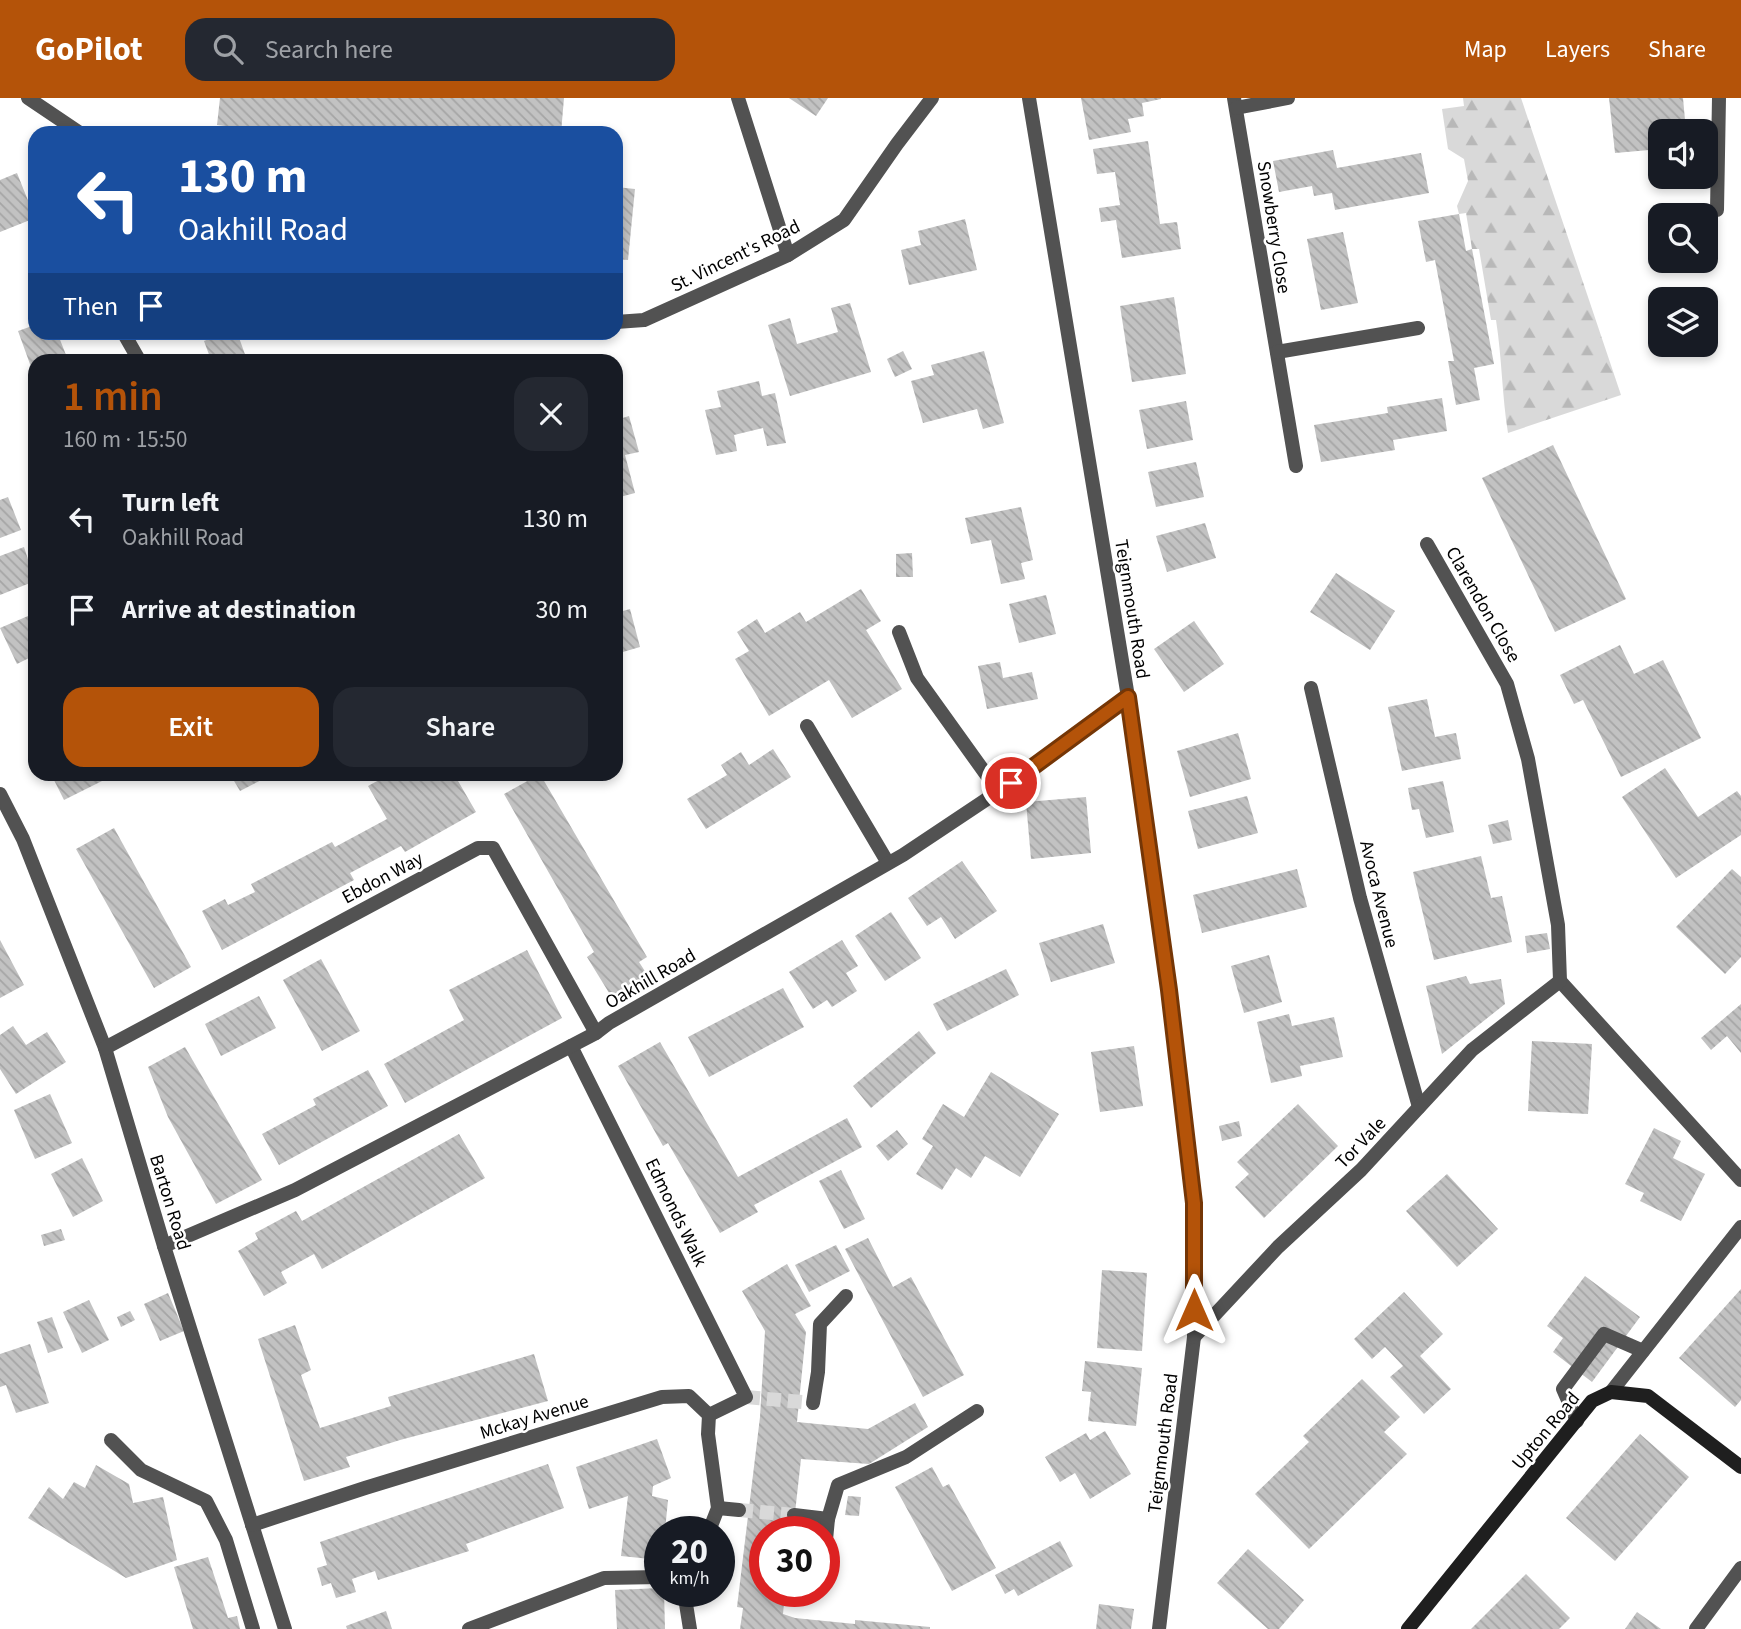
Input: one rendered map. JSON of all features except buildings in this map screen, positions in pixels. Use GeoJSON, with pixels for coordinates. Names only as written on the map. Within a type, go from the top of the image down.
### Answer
{"type":"FeatureCollection","features":[{"type":"Feature","properties":{"kind":"street"},"geometry":{"type":"LineString","coordinates":[[29,98],[70,126]]}},
{"type":"Feature","properties":{"kind":"street"},"geometry":{"type":"LineString","coordinates":[[738,98],[788,255]]}},
{"type":"Feature","properties":{"kind":"street","name":"St. Vincent's Road"},"geometry":{"type":"LineString","coordinates":[[623,322],[644,320],[788,255],[845,220],[932,98]]}},
{"type":"Feature","properties":{"kind":"street","name":"Teignmouth Road"},"geometry":{"type":"LineString","coordinates":[[1029,98],[1128,697],[1169,990],[1194,1203],[1195,1337],[1159,1629]]}},
{"type":"Feature","properties":{"kind":"street","name":"Snowberry Close"},"geometry":{"type":"LineString","coordinates":[[1288,98],[1235,103],[1296,466]]}},
{"type":"Feature","properties":{"kind":"street"},"geometry":{"type":"LineString","coordinates":[[1717,203],[1719,98]]}},
{"type":"Feature","properties":{"kind":"street"},"geometry":{"type":"LineString","coordinates":[[1277,352],[1418,328]]}},
{"type":"Feature","properties":{"kind":"street","name":"Clarendon Close"},"geometry":{"type":"LineString","coordinates":[[1427,544],[1507,684],[1528,760],[1558,925],[1560,981]]}},
{"type":"Feature","properties":{"kind":"street"},"geometry":{"type":"LineString","coordinates":[[899,632],[917,678],[998,791]]}},
{"type":"Feature","properties":{"kind":"street","name":"Avoca Avenue"},"geometry":{"type":"LineString","coordinates":[[1311,688],[1360,898],[1419,1107]]}},
{"type":"Feature","properties":{"kind":"street","name":"Oakhill Road"},"geometry":{"type":"LineString","coordinates":[[164,1246],[295,1190],[596,1033],[609,1023],[888,863],[998,791],[1128,697]]}},
{"type":"Feature","properties":{"kind":"street"},"geometry":{"type":"LineString","coordinates":[[807,726],[888,863]]}},
{"type":"Feature","properties":{"kind":"street","name":"Barton Road"},"geometry":{"type":"LineString","coordinates":[[0,794],[23,839],[105,1048],[164,1246],[285,1629]]}},
{"type":"Feature","properties":{"kind":"street","name":"Ebdon Way"},"geometry":{"type":"LineString","coordinates":[[105,1048],[478,848],[493,848],[596,1033]]}},
{"type":"Feature","properties":{"kind":"street"},"geometry":{"type":"LineString","coordinates":[[1560,981],[1741,1180]]}},
{"type":"Feature","properties":{"kind":"street","name":"Tor Vale"},"geometry":{"type":"LineString","coordinates":[[1195,1337],[1278,1247],[1361,1170],[1472,1050],[1560,981]]}},
{"type":"Feature","properties":{"kind":"street","name":"Edmonds Walk"},"geometry":{"type":"LineString","coordinates":[[571,1046],[746,1397],[709,1415]]}},
{"type":"Feature","properties":{"kind":"street","name":"Upton Road"},"geometry":{"type":"LineString","coordinates":[[1408,1629],[1592,1401],[1611,1392],[1741,1227]]}},
{"type":"Feature","properties":{"kind":"street"},"geometry":{"type":"LineString","coordinates":[[813,1403],[818,1372],[820,1324],[846,1296]]}},
{"type":"Feature","properties":{"kind":"street"},"geometry":{"type":"LineString","coordinates":[[1577,1421],[1563,1389],[1604,1334],[1643,1351]]}},
{"type":"Feature","properties":{"kind":"street"},"geometry":{"type":"LineString","coordinates":[[1611,1392],[1648,1396],[1741,1467]]}},
{"type":"Feature","properties":{"kind":"street","name":"Mckay Avenue"},"geometry":{"type":"LineString","coordinates":[[252,1525],[662,1397],[689,1396],[709,1415]]}},
{"type":"Feature","properties":{"kind":"street"},"geometry":{"type":"LineString","coordinates":[[829,1516],[838,1485],[906,1457],[977,1411]]}},
{"type":"Feature","properties":{"kind":"street"},"geometry":{"type":"LineString","coordinates":[[709,1415],[708,1434],[718,1508],[715,1516]]}},
{"type":"Feature","properties":{"kind":"street"},"geometry":{"type":"LineString","coordinates":[[111,1440],[141,1470],[206,1501],[226,1540],[253,1629]]}},
{"type":"Feature","properties":{"kind":"street"},"geometry":{"type":"LineString","coordinates":[[718,1508],[739,1510]]}},
{"type":"Feature","properties":{"kind":"street"},"geometry":{"type":"LineString","coordinates":[[1696,1629],[1741,1568]]}},
{"type":"Feature","properties":{"kind":"street"},"geometry":{"type":"LineString","coordinates":[[469,1629],[604,1578],[644,1577]]}},
{"type":"Feature","properties":{"kind":"street"},"geometry":{"type":"LineString","coordinates":[[686,1607],[690,1629]]}},
{"type":"Feature","properties":{"kind":"green space"},"geometry":{"type":"Polygon","coordinates":[[[1463,98],[1521,98],[1621,395],[1508,433],[1496,320],[1491,320],[1479,249],[1472,249],[1466,213],[1459,214],[1457,206],[1468,181],[1464,159],[1448,149],[1442,109],[1464,106],[1463,98]]]}},
{"type":"Feature","properties":{"kind":"tunnel"},"geometry":{"type":"LineString","coordinates":[[746,1397],[813,1403]]}},
{"type":"Feature","properties":{"kind":"tunnel"},"geometry":{"type":"LineString","coordinates":[[739,1510],[794,1515]]}},
{"type":"Feature","properties":{"kind":"route"},"geometry":{"type":"LineString","coordinates":[[1011,783],[1128,697],[1169,990],[1194,1203],[1194,1310]]}}]}
